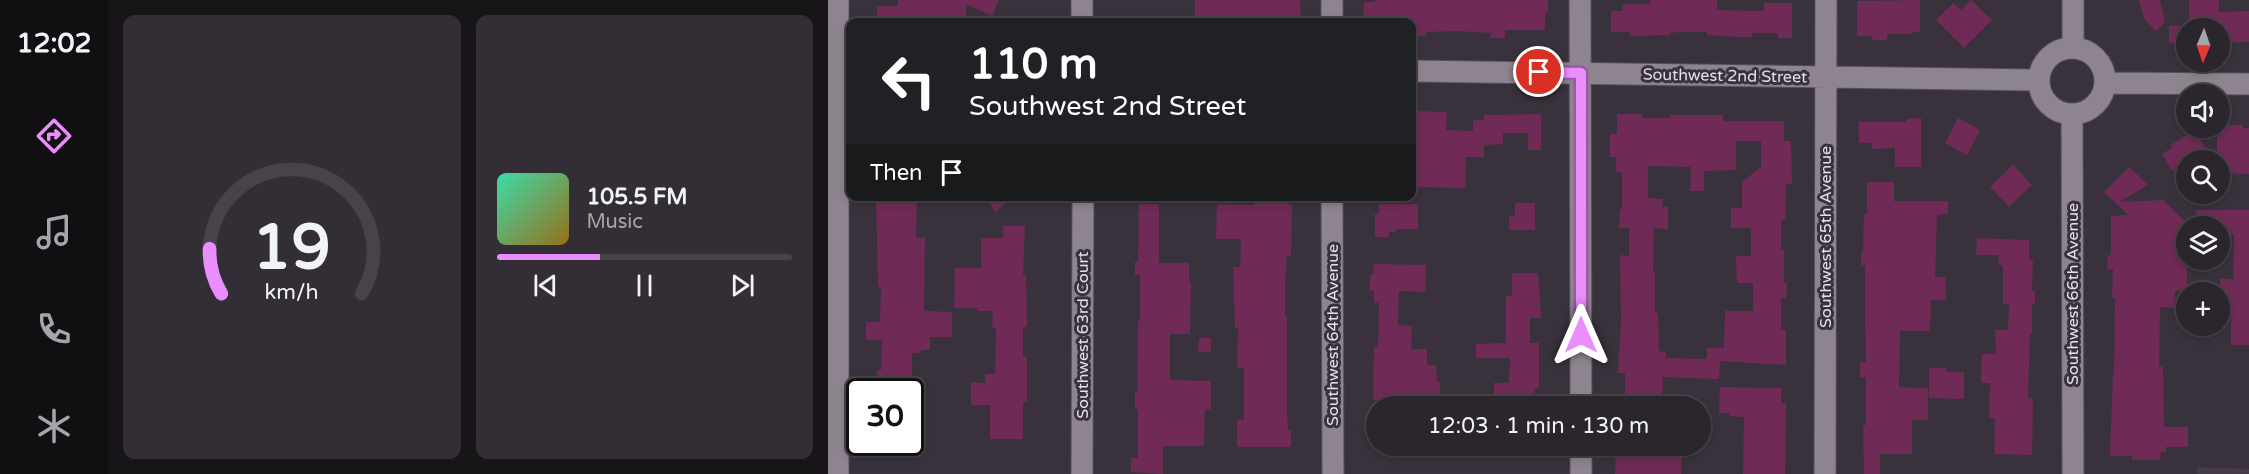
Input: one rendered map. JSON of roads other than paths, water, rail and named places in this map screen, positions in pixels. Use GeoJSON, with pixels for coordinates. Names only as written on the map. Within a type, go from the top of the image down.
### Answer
{"type":"FeatureCollection","features":[{"type":"Feature","properties":{"kind":"street"},"geometry":{"type":"LineString","coordinates":[[838,0],[838,474]]}},
{"type":"Feature","properties":{"kind":"street"},"geometry":{"type":"LineString","coordinates":[[1082,0],[1082,18]]}},
{"type":"Feature","properties":{"kind":"street"},"geometry":{"type":"LineString","coordinates":[[1332,0],[1332,18]]}},
{"type":"Feature","properties":{"kind":"street"},"geometry":{"type":"LineString","coordinates":[[1580,0],[1581,396]]}},
{"type":"Feature","properties":{"kind":"street","name":"Southwest 65th Avenue"},"geometry":{"type":"LineString","coordinates":[[1825,474],[1826,0]]}},
{"type":"Feature","properties":{"kind":"street"},"geometry":{"type":"LineString","coordinates":[[2073,0],[2073,48]]}},
{"type":"Feature","properties":{"kind":"street"},"geometry":{"type":"LineString","coordinates":[[2073,48],[2094,56],[2103,68],[2106,83],[2096,105],[2081,114],[2072,115],[2049,105],[2040,89],[2039,80],[2040,72],[2049,57],[2064,49],[2073,48]]}},
{"type":"Feature","properties":{"kind":"street","name":"Southwest 2nd Street"},"geometry":{"type":"LineString","coordinates":[[1416,71],[2039,80]]}},
{"type":"Feature","properties":{"kind":"street"},"geometry":{"type":"LineString","coordinates":[[2106,83],[2249,84]]}},
{"type":"Feature","properties":{"kind":"street","name":"Southwest 66th Avenue"},"geometry":{"type":"LineString","coordinates":[[2072,115],[2073,474]]}},
{"type":"Feature","properties":{"kind":"street","name":"Southwest 63rd Court"},"geometry":{"type":"LineString","coordinates":[[1082,474],[1083,201]]}},
{"type":"Feature","properties":{"kind":"street","name":"Southwest 64th Avenue"},"geometry":{"type":"LineString","coordinates":[[1332,201],[1333,474]]}},
{"type":"Feature","properties":{"kind":"street"},"geometry":{"type":"LineString","coordinates":[[1581,456],[1581,474]]}}]}
